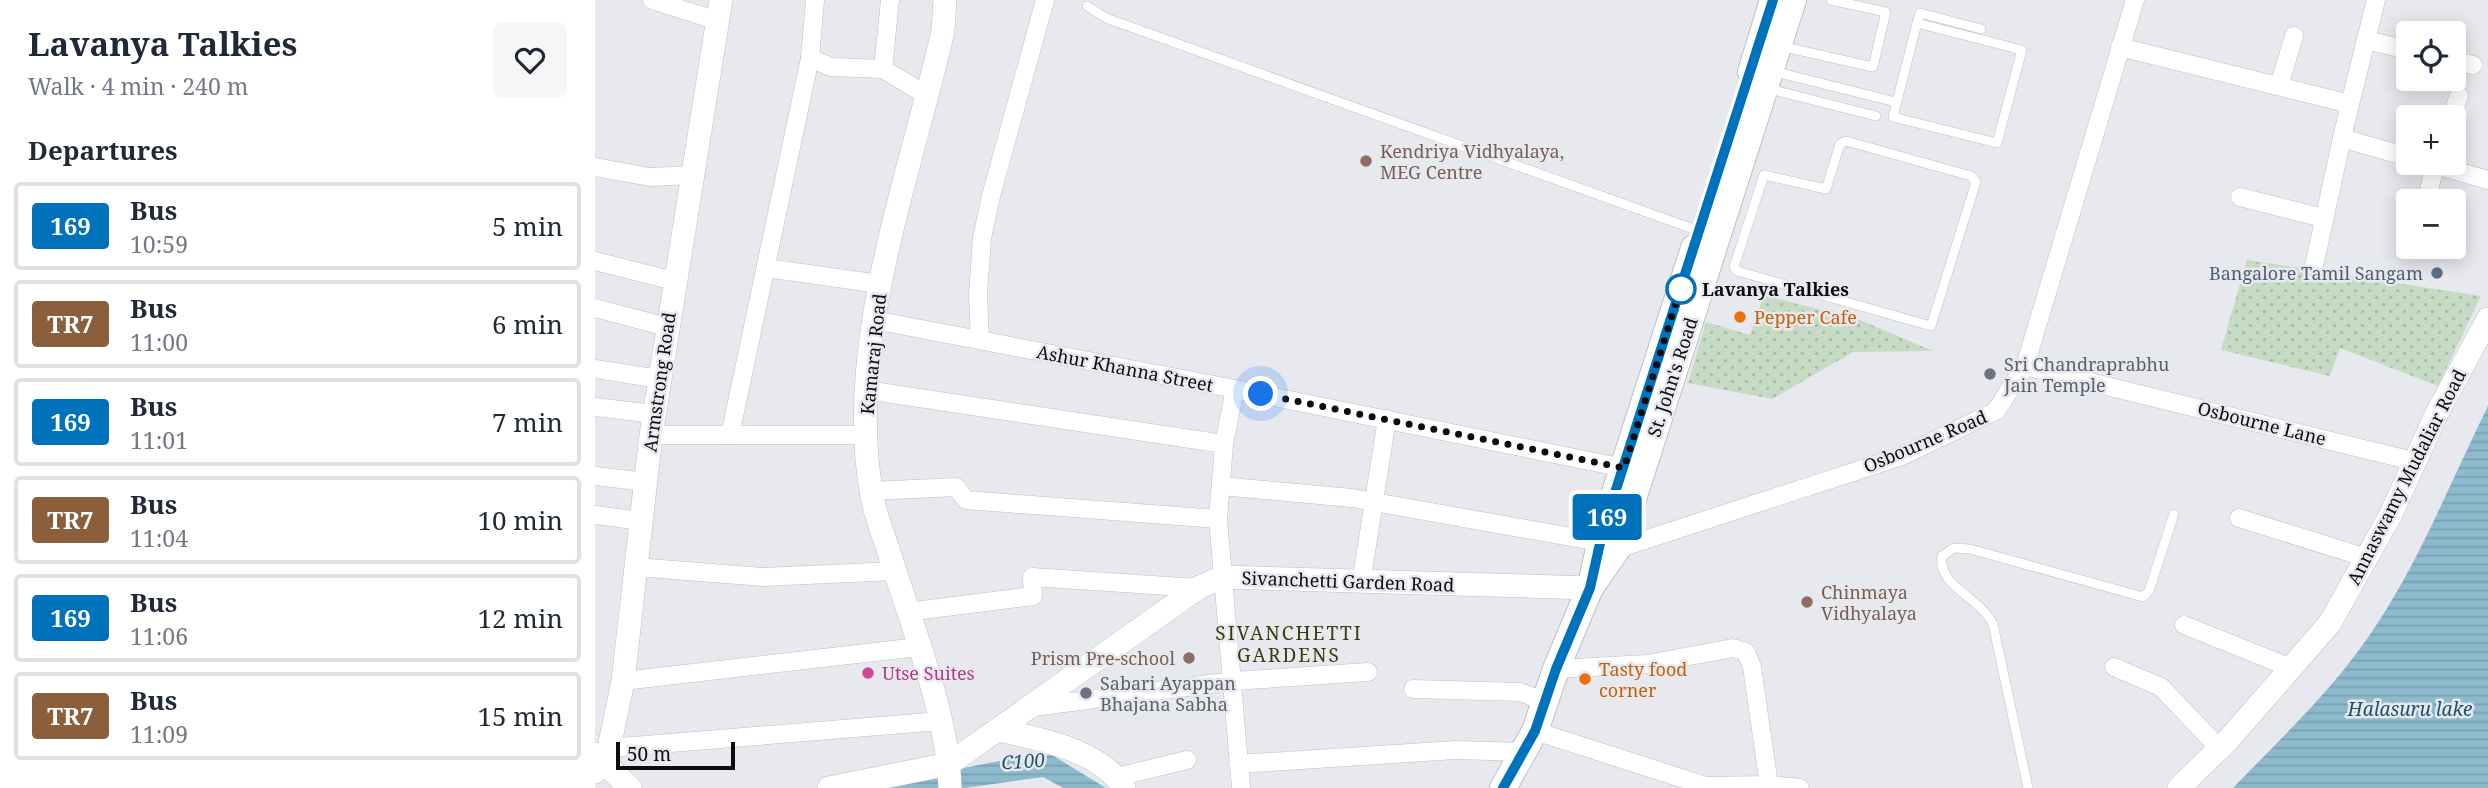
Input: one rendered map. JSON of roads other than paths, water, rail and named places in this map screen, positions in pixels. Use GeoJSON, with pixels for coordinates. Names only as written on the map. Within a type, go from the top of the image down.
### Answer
{"type":"FeatureCollection","features":[{"type":"Feature","properties":{"kind":"main road","name":"St. John's Road"},"geometry":{"type":"LineString","coordinates":[[1605,545],[1624,468],[1773,0]]}},
{"type":"Feature","properties":{"kind":"main road","name":"St. John's Road"},"geometry":{"type":"LineString","coordinates":[[1503,788],[1529,741],[1742,198],[1771,68],[1793,0]]}},
{"type":"Feature","properties":{"kind":"street"},"geometry":{"type":"LineString","coordinates":[[652,0],[720,10]]}},
{"type":"Feature","properties":{"kind":"street"},"geometry":{"type":"LineString","coordinates":[[730,435],[810,58],[815,0]]}},
{"type":"Feature","properties":{"kind":"street"},"geometry":{"type":"LineString","coordinates":[[883,69],[890,0]]}},
{"type":"Feature","properties":{"kind":"street","name":"Kamaraj Road"},"geometry":{"type":"LineString","coordinates":[[945,0],[943,31],[880,284],[866,390],[865,435],[871,491],[941,721],[949,764],[950,788]]}},
{"type":"Feature","properties":{"kind":"street"},"geometry":{"type":"LineString","coordinates":[[980,340],[978,294],[982,238],[1045,0]]}},
{"type":"Feature","properties":{"kind":"street","name":"Osbourne Road"},"geometry":{"type":"LineString","coordinates":[[1605,545],[1902,456],[1996,411],[2025,366],[2135,0]]}},
{"type":"Feature","properties":{"kind":"street"},"geometry":{"type":"LineString","coordinates":[[2314,266],[2323,218],[2376,0]]}},
{"type":"Feature","properties":{"kind":"street","name":"Armstrong Road"},"geometry":{"type":"LineString","coordinates":[[599,762],[623,681],[652,425],[720,10]]}},
{"type":"Feature","properties":{"kind":"street"},"geometry":{"type":"LineString","coordinates":[[2279,86],[2294,36]]}},
{"type":"Feature","properties":{"kind":"street"},"geometry":{"type":"LineString","coordinates":[[2366,40],[2396,47]]}},
{"type":"Feature","properties":{"kind":"street"},"geometry":{"type":"LineString","coordinates":[[2120,47],[2350,104]]}},
{"type":"Feature","properties":{"kind":"street"},"geometry":{"type":"LineString","coordinates":[[810,58],[831,66],[883,69],[918,90],[929,92]]}},
{"type":"Feature","properties":{"kind":"street"},"geometry":{"type":"LineString","coordinates":[[2466,63],[2473,65]]}},
{"type":"Feature","properties":{"kind":"street"},"geometry":{"type":"LineString","coordinates":[[2456,105],[2459,96]]}},
{"type":"Feature","properties":{"kind":"street"},"geometry":{"type":"LineString","coordinates":[[2342,138],[2396,154]]}},
{"type":"Feature","properties":{"kind":"street"},"geometry":{"type":"LineString","coordinates":[[595,167],[650,177],[692,175]]}},
{"type":"Feature","properties":{"kind":"street"},"geometry":{"type":"LineString","coordinates":[[2466,173],[2488,180]]}},
{"type":"Feature","properties":{"kind":"street"},"geometry":{"type":"LineString","coordinates":[[2240,197],[2323,218]]}},
{"type":"Feature","properties":{"kind":"street"},"geometry":{"type":"LineString","coordinates":[[595,261],[674,281]]}},
{"type":"Feature","properties":{"kind":"street"},"geometry":{"type":"LineString","coordinates":[[766,268],[880,284]]}},
{"type":"Feature","properties":{"kind":"street"},"geometry":{"type":"LineString","coordinates":[[595,308],[667,327]]}},
{"type":"Feature","properties":{"kind":"street","name":"Annaswamy Mudaliar Road"},"geometry":{"type":"LineString","coordinates":[[2179,788],[2219,748],[2330,623],[2417,462],[2436,415],[2488,319]]}},
{"type":"Feature","properties":{"kind":"street","name":"Ashur Khanna Street"},"geometry":{"type":"LineString","coordinates":[[874,320],[1235,389],[1624,468]]}},
{"type":"Feature","properties":{"kind":"street","name":"Osbourne Lane"},"geometry":{"type":"LineString","coordinates":[[2025,366],[2417,462]]}},
{"type":"Feature","properties":{"kind":"street"},"geometry":{"type":"LineString","coordinates":[[595,369],[660,379]]}},
{"type":"Feature","properties":{"kind":"street"},"geometry":{"type":"LineString","coordinates":[[1235,389],[1224,444],[1218,519],[1241,788]]}},
{"type":"Feature","properties":{"kind":"street"},"geometry":{"type":"LineString","coordinates":[[866,390],[1224,444]]}},
{"type":"Feature","properties":{"kind":"street"},"geometry":{"type":"LineString","coordinates":[[595,407],[652,425],[730,435],[865,435]]}},
{"type":"Feature","properties":{"kind":"street"},"geometry":{"type":"LineString","coordinates":[[1361,583],[1387,419]]}},
{"type":"Feature","properties":{"kind":"street"},"geometry":{"type":"LineString","coordinates":[[595,476],[645,482]]}},
{"type":"Feature","properties":{"kind":"street"},"geometry":{"type":"LineString","coordinates":[[871,491],[956,486],[966,500],[1218,519]]}},
{"type":"Feature","properties":{"kind":"street"},"geometry":{"type":"LineString","coordinates":[[1221,486],[1372,502],[1605,545]]}},
{"type":"Feature","properties":{"kind":"street"},"geometry":{"type":"LineString","coordinates":[[595,514],[641,521]]}},
{"type":"Feature","properties":{"kind":"street"},"geometry":{"type":"LineString","coordinates":[[2239,517],[2367,558]]}},
{"type":"Feature","properties":{"kind":"street"},"geometry":{"type":"LineString","coordinates":[[636,567],[763,577],[895,571]]}},
{"type":"Feature","properties":{"kind":"street"},"geometry":{"type":"LineString","coordinates":[[907,612],[1033,596],[1032,577],[1198,588]]}},
{"type":"Feature","properties":{"kind":"street","name":"Sivanchetti Garden Road"},"geometry":{"type":"LineString","coordinates":[[829,788],[949,764],[1198,588],[1222,577],[1590,588]]}},
{"type":"Feature","properties":{"kind":"street"},"geometry":{"type":"LineString","coordinates":[[2184,625],[2291,668]]}},
{"type":"Feature","properties":{"kind":"street"},"geometry":{"type":"LineString","coordinates":[[623,681],[918,647]]}},
{"type":"Feature","properties":{"kind":"street"},"geometry":{"type":"LineString","coordinates":[[1556,669],[1647,664],[1733,648],[1746,652],[1752,667],[1769,785]]}},
{"type":"Feature","properties":{"kind":"street"},"geometry":{"type":"LineString","coordinates":[[2114,667],[2161,687],[2219,748]]}},
{"type":"Feature","properties":{"kind":"street"},"geometry":{"type":"LineString","coordinates":[[1029,707],[1233,681],[1368,672]]}},
{"type":"Feature","properties":{"kind":"street"},"geometry":{"type":"LineString","coordinates":[[1413,689],[1520,692],[1544,701]]}},
{"type":"Feature","properties":{"kind":"street"},"geometry":{"type":"LineString","coordinates":[[599,762],[941,721]]}},
{"type":"Feature","properties":{"kind":"street"},"geometry":{"type":"LineString","coordinates":[[999,730],[1078,752],[1120,782],[1187,761]]}},
{"type":"Feature","properties":{"kind":"street"},"geometry":{"type":"LineString","coordinates":[[1238,764],[1456,750],[1529,741],[1706,786],[1769,785],[1800,788]]}},
{"type":"Feature","properties":{"kind":"street"},"geometry":{"type":"LineString","coordinates":[[599,762],[630,788]]}},
{"type":"Feature","properties":{"kind":"lane"},"geometry":{"type":"LineString","coordinates":[[1771,68],[1873,68],[1886,12],[1832,0]]}},
{"type":"Feature","properties":{"kind":"lane"},"geometry":{"type":"LineString","coordinates":[[1087,6],[1106,18],[1699,232]]}},
{"type":"Feature","properties":{"kind":"lane"},"geometry":{"type":"LineString","coordinates":[[1917,23],[2022,50],[1997,144],[1893,117],[1896,102],[1917,23],[1920,13],[1981,29]]}},
{"type":"Feature","properties":{"kind":"lane"},"geometry":{"type":"LineString","coordinates":[[1771,68],[1799,78],[1896,102]]}},
{"type":"Feature","properties":{"kind":"lane"},"geometry":{"type":"LineString","coordinates":[[1771,68],[1794,95],[1876,116]]}},
{"type":"Feature","properties":{"kind":"lane"},"geometry":{"type":"LineString","coordinates":[[1794,95],[1799,78]]}},
{"type":"Feature","properties":{"kind":"lane"},"geometry":{"type":"LineString","coordinates":[[1846,141],[1971,176],[1976,182],[1931,326],[1737,271],[1734,264],[1742,198],[1768,174],[1826,189],[1840,144],[1846,141]]}},
{"type":"Feature","properties":{"kind":"lane"},"geometry":{"type":"LineString","coordinates":[[2028,788],[1993,624],[1979,603],[1952,585],[1944,575],[1942,556],[1954,548],[1970,549],[2143,597],[2149,591],[2174,514]]}},
{"type":"Feature","properties":{"kind":"water","name":"Halasuru lake"},"geometry":{"type":"Polygon","coordinates":[[[2488,406],[2488,788],[2233,788],[2327,689],[2377,624],[2422,544],[2488,406]]]}},
{"type":"Feature","properties":{"kind":"water","name":"C100"},"geometry":{"type":"Polygon","coordinates":[[[1052,755],[1106,788],[1063,788],[1043,777],[965,788],[859,788],[1010,759],[1052,755]]]}},
{"type":"Feature","properties":{"kind":"place","name":"Kendriya Vidhyalaya, MEG Centre"},"geometry":{"type":"Point","coordinates":[1366,161]}},
{"type":"Feature","properties":{"kind":"place","name":"Bangalore Tamil Sangam"},"geometry":{"type":"Point","coordinates":[2437,273]}},
{"type":"Feature","properties":{"kind":"place","name":"Lavanya Talkies"},"geometry":{"type":"Point","coordinates":[1681,289]}},
{"type":"Feature","properties":{"kind":"place","name":"Pepper Cafe"},"geometry":{"type":"Point","coordinates":[1740,317]}},
{"type":"Feature","properties":{"kind":"place","name":"Sri Chandraprabhu Jain Temple"},"geometry":{"type":"Point","coordinates":[1990,374]}},
{"type":"Feature","properties":{"kind":"place","name":"Chinmaya Vidhyalaya"},"geometry":{"type":"Point","coordinates":[1807,602]}},
{"type":"Feature","properties":{"kind":"place","name":"Prism Pre-school"},"geometry":{"type":"Point","coordinates":[1189,658]}},
{"type":"Feature","properties":{"kind":"place","name":"Utse Suites"},"geometry":{"type":"Point","coordinates":[868,673]}},
{"type":"Feature","properties":{"kind":"place","name":"Tasty food corner"},"geometry":{"type":"Point","coordinates":[1585,679]}},
{"type":"Feature","properties":{"kind":"place","name":"Sabari Ayappan Bhajana Sabha"},"geometry":{"type":"Point","coordinates":[1086,693]}},
{"type":"Feature","properties":{"kind":"district","name":"SIVANCHETTI GARDENS"},"geometry":{"type":"Point","coordinates":[1289,644]}}]}
